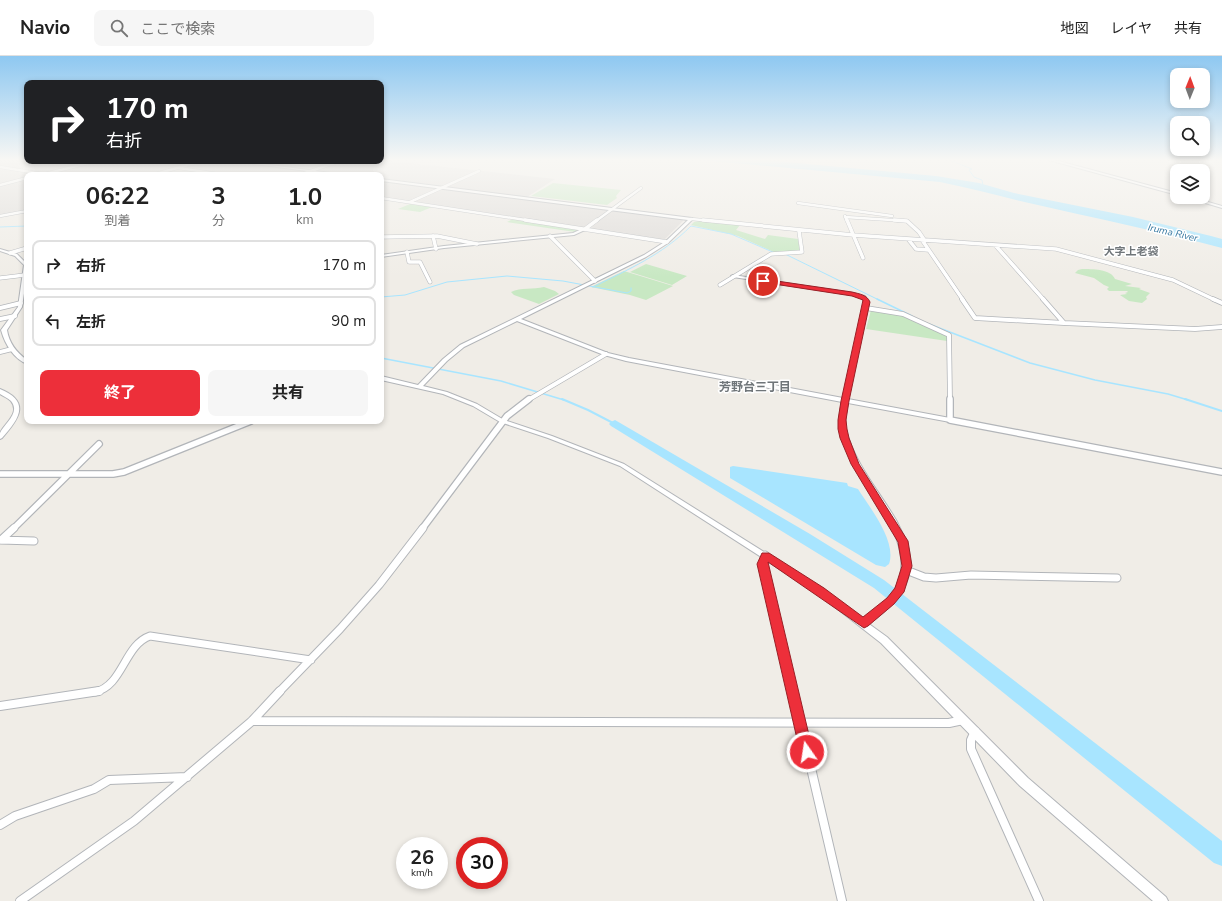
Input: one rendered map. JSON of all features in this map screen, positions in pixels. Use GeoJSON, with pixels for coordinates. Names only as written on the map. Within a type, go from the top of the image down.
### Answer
{"type":"FeatureCollection","features":[{"type":"Feature","properties":{"kind":"main road"},"geometry":{"type":"LineString","coordinates":[[1210,203],[1222,206]]}},
{"type":"Feature","properties":{"kind":"street"},"geometry":{"type":"LineString","coordinates":[[410,203],[420,198]]}},
{"type":"Feature","properties":{"kind":"street"},"geometry":{"type":"LineString","coordinates":[[527,198],[799,231],[923,241],[1045,248],[1069,252],[1177,281],[1222,303]]}},
{"type":"Feature","properties":{"kind":"street"},"geometry":{"type":"LineString","coordinates":[[384,256],[436,248],[579,233],[627,198]]}},
{"type":"Feature","properties":{"kind":"street"},"geometry":{"type":"LineString","coordinates":[[384,199],[667,242]]}},
{"type":"Feature","properties":{"kind":"street"},"geometry":{"type":"LineString","coordinates":[[798,203],[892,216]]}},
{"type":"Feature","properties":{"kind":"street"},"geometry":{"type":"LineString","coordinates":[[842,209],[852,236],[863,258]]}},
{"type":"Feature","properties":{"kind":"street"},"geometry":{"type":"LineString","coordinates":[[0,216],[24,212]]}},
{"type":"Feature","properties":{"kind":"street"},"geometry":{"type":"LineString","coordinates":[[845,217],[907,221],[919,232],[928,250],[941,266],[975,318],[1195,329],[1222,327]]}},
{"type":"Feature","properties":{"kind":"street"},"geometry":{"type":"LineString","coordinates":[[505,222],[512,218]]}},
{"type":"Feature","properties":{"kind":"street"},"geometry":{"type":"LineString","coordinates":[[420,386],[458,348],[645,256],[667,242],[691,219]]}},
{"type":"Feature","properties":{"kind":"street"},"geometry":{"type":"LineString","coordinates":[[720,285],[771,254],[802,252],[799,231]]}},
{"type":"Feature","properties":{"kind":"street"},"geometry":{"type":"LineString","coordinates":[[384,237],[433,236],[477,244]]}},
{"type":"Feature","properties":{"kind":"street"},"geometry":{"type":"LineString","coordinates":[[433,236],[436,248]]}},
{"type":"Feature","properties":{"kind":"street"},"geometry":{"type":"LineString","coordinates":[[550,236],[595,281]]}},
{"type":"Feature","properties":{"kind":"street"},"geometry":{"type":"LineString","coordinates":[[908,239],[916,249],[928,250]]}},
{"type":"Feature","properties":{"kind":"street"},"geometry":{"type":"LineString","coordinates":[[996,246],[1064,323]]}},
{"type":"Feature","properties":{"kind":"street"},"geometry":{"type":"LineString","coordinates":[[10,252],[24,249]]}},
{"type":"Feature","properties":{"kind":"street"},"geometry":{"type":"LineString","coordinates":[[0,250],[10,252],[24,261]]}},
{"type":"Feature","properties":{"kind":"street"},"geometry":{"type":"LineString","coordinates":[[407,252],[409,262],[420,262],[430,282]]}},
{"type":"Feature","properties":{"kind":"street"},"geometry":{"type":"LineString","coordinates":[[0,278],[24,275]]}},
{"type":"Feature","properties":{"kind":"street"},"geometry":{"type":"LineString","coordinates":[[733,276],[860,296],[866,300],[866,308],[845,401],[842,420],[844,438],[855,464],[903,541],[906,558],[906,570],[899,591],[890,601],[864,623]]}},
{"type":"Feature","properties":{"kind":"street"},"geometry":{"type":"LineString","coordinates":[[24,296],[14,316],[4,330],[12,349],[19,358],[24,360]]}},
{"type":"Feature","properties":{"kind":"street"},"geometry":{"type":"LineString","coordinates":[[0,308],[21,303]]}},
{"type":"Feature","properties":{"kind":"street"},"geometry":{"type":"LineString","coordinates":[[866,308],[903,314],[949,335],[950,420]]}},
{"type":"Feature","properties":{"kind":"street"},"geometry":{"type":"LineString","coordinates":[[0,319],[14,316]]}},
{"type":"Feature","properties":{"kind":"street"},"geometry":{"type":"LineString","coordinates":[[517,319],[606,354],[643,363],[1222,472]]}},
{"type":"Feature","properties":{"kind":"street"},"geometry":{"type":"LineString","coordinates":[[0,352],[12,349]]}},
{"type":"Feature","properties":{"kind":"street"},"geometry":{"type":"LineString","coordinates":[[20,901],[104,843],[187,777],[252,721],[311,660],[379,585],[502,421],[528,400],[606,354]]}},
{"type":"Feature","properties":{"kind":"street"},"geometry":{"type":"LineString","coordinates":[[384,379],[420,386],[464,400],[502,421],[550,437],[622,465],[766,555],[820,591],[864,623],[884,640],[1024,782],[1162,901]]}},
{"type":"Feature","properties":{"kind":"street"},"geometry":{"type":"LineString","coordinates":[[0,391],[13,400],[16,405],[14,418],[0,437]]}},
{"type":"Feature","properties":{"kind":"street"},"geometry":{"type":"LineString","coordinates":[[0,474],[113,474],[124,472],[244,424]]}},
{"type":"Feature","properties":{"kind":"street"},"geometry":{"type":"LineString","coordinates":[[0,540],[99,444]]}},
{"type":"Feature","properties":{"kind":"street"},"geometry":{"type":"LineString","coordinates":[[0,540],[34,541]]}},
{"type":"Feature","properties":{"kind":"street"},"geometry":{"type":"LineString","coordinates":[[766,555],[762,564],[842,901]]}},
{"type":"Feature","properties":{"kind":"street"},"geometry":{"type":"LineString","coordinates":[[906,570],[924,577],[936,578],[971,575],[1117,578]]}},
{"type":"Feature","properties":{"kind":"street"},"geometry":{"type":"LineString","coordinates":[[0,706],[97,692],[108,687],[139,642],[150,636],[311,660]]}},
{"type":"Feature","properties":{"kind":"street"},"geometry":{"type":"LineString","coordinates":[[252,721],[949,723],[964,720]]}},
{"type":"Feature","properties":{"kind":"street"},"geometry":{"type":"LineString","coordinates":[[975,731],[972,740],[972,749],[1039,901]]}},
{"type":"Feature","properties":{"kind":"street"},"geometry":{"type":"LineString","coordinates":[[0,825],[15,816],[94,789],[109,780],[187,777]]}},
{"type":"Feature","properties":{"kind":"shaded area"},"geometry":{"type":"Polygon","coordinates":[[[0,198],[24,198],[24,211],[0,215],[0,198]]]}},
{"type":"Feature","properties":{"kind":"shaded area"},"geometry":{"type":"Polygon","coordinates":[[[391,198],[519,198],[681,219],[683,221],[665,239],[391,198]]]}},
{"type":"Feature","properties":{"kind":"green space"},"geometry":{"type":"Polygon","coordinates":[[[552,198],[616,198],[607,205],[552,198]]]}},
{"type":"Feature","properties":{"kind":"green space"},"geometry":{"type":"Polygon","coordinates":[[[410,204],[432,207],[420,212],[398,209],[410,204]]]}},
{"type":"Feature","properties":{"kind":"green space"},"geometry":{"type":"Polygon","coordinates":[[[513,219],[580,230],[575,232],[507,222],[513,219]]]}},
{"type":"Feature","properties":{"kind":"green space"},"geometry":{"type":"Polygon","coordinates":[[[701,221],[740,225],[736,230],[765,239],[768,235],[798,239],[800,250],[798,252],[776,253],[738,236],[691,225],[694,222],[701,221]]]}},
{"type":"Feature","properties":{"kind":"green space"},"geometry":{"type":"Polygon","coordinates":[[[646,264],[687,276],[672,285],[630,272],[646,264]]]}},
{"type":"Feature","properties":{"kind":"green space"},"geometry":{"type":"Polygon","coordinates":[[[1082,269],[1105,271],[1110,273],[1115,279],[1132,284],[1125,286],[1141,288],[1139,289],[1150,293],[1146,297],[1147,299],[1142,303],[1129,301],[1120,295],[1127,294],[1125,293],[1128,292],[1127,291],[1109,291],[1107,289],[1109,287],[1094,278],[1075,273],[1082,269]]]}},
{"type":"Feature","properties":{"kind":"green space"},"geometry":{"type":"Polygon","coordinates":[[[624,271],[673,286],[646,300],[591,287],[624,271]]]}},
{"type":"Feature","properties":{"kind":"green space"},"geometry":{"type":"Polygon","coordinates":[[[544,287],[559,294],[539,304],[514,295],[511,292],[515,290],[544,287]]]}},
{"type":"Feature","properties":{"kind":"green space"},"geometry":{"type":"Polygon","coordinates":[[[871,310],[902,314],[947,335],[947,341],[866,329],[871,310]]]}},
{"type":"Feature","properties":{"kind":"water","name":"Iruma River"},"geometry":{"type":"Polygon","coordinates":[[[1011,198],[1041,198],[1133,217],[1222,239],[1222,248],[1150,230],[1011,198]]]}},
{"type":"Feature","properties":{"kind":"water"},"geometry":{"type":"Polygon","coordinates":[[[733,466],[847,483],[848,486],[858,489],[886,535],[889,545],[889,564],[885,567],[876,565],[730,478],[730,467],[733,466]]]}},
{"type":"Feature","properties":{"kind":"waterway"},"geometry":{"type":"LineString","coordinates":[[0,227],[24,226]]}},
{"type":"Feature","properties":{"kind":"waterway"},"geometry":{"type":"LineString","coordinates":[[594,287],[645,261],[669,245],[691,226],[731,234],[775,253]]}},
{"type":"Feature","properties":{"kind":"waterway"},"geometry":{"type":"LineString","coordinates":[[785,254],[879,300]]}},
{"type":"Feature","properties":{"kind":"waterway"},"geometry":{"type":"LineString","coordinates":[[384,297],[405,295],[447,282],[507,276],[563,281],[594,287]]}},
{"type":"Feature","properties":{"kind":"waterway"},"geometry":{"type":"LineString","coordinates":[[594,287],[627,293],[631,291],[631,288]]}},
{"type":"Feature","properties":{"kind":"waterway"},"geometry":{"type":"LineString","coordinates":[[877,299],[912,316]]}},
{"type":"Feature","properties":{"kind":"waterway"},"geometry":{"type":"LineString","coordinates":[[929,324],[1030,363],[1095,380],[1168,394],[1188,400]]}},
{"type":"Feature","properties":{"kind":"waterway"},"geometry":{"type":"LineString","coordinates":[[384,359],[501,381],[564,400]]}},
{"type":"Feature","properties":{"kind":"waterway"},"geometry":{"type":"LineString","coordinates":[[562,399],[615,424]]}},
{"type":"Feature","properties":{"kind":"waterway"},"geometry":{"type":"LineString","coordinates":[[1185,399],[1222,411]]}},
{"type":"Feature","properties":{"kind":"waterway"},"geometry":{"type":"LineString","coordinates":[[615,424],[879,584],[1222,855]]}},
{"type":"Feature","properties":{"kind":"district","name":"大字上老袋"},"geometry":{"type":"Point","coordinates":[1131,251]}},
{"type":"Feature","properties":{"kind":"district","name":"芳野台三丁目"},"geometry":{"type":"Point","coordinates":[755,387]}},
{"type":"Feature","properties":{"kind":"route"},"geometry":{"type":"LineString","coordinates":[[763,281],[852,294],[865,298],[867,302],[845,401],[842,429],[849,452],[855,464],[903,541],[907,566],[900,589],[890,601],[864,623],[820,591],[766,555],[762,564],[807,752]]}}]}
